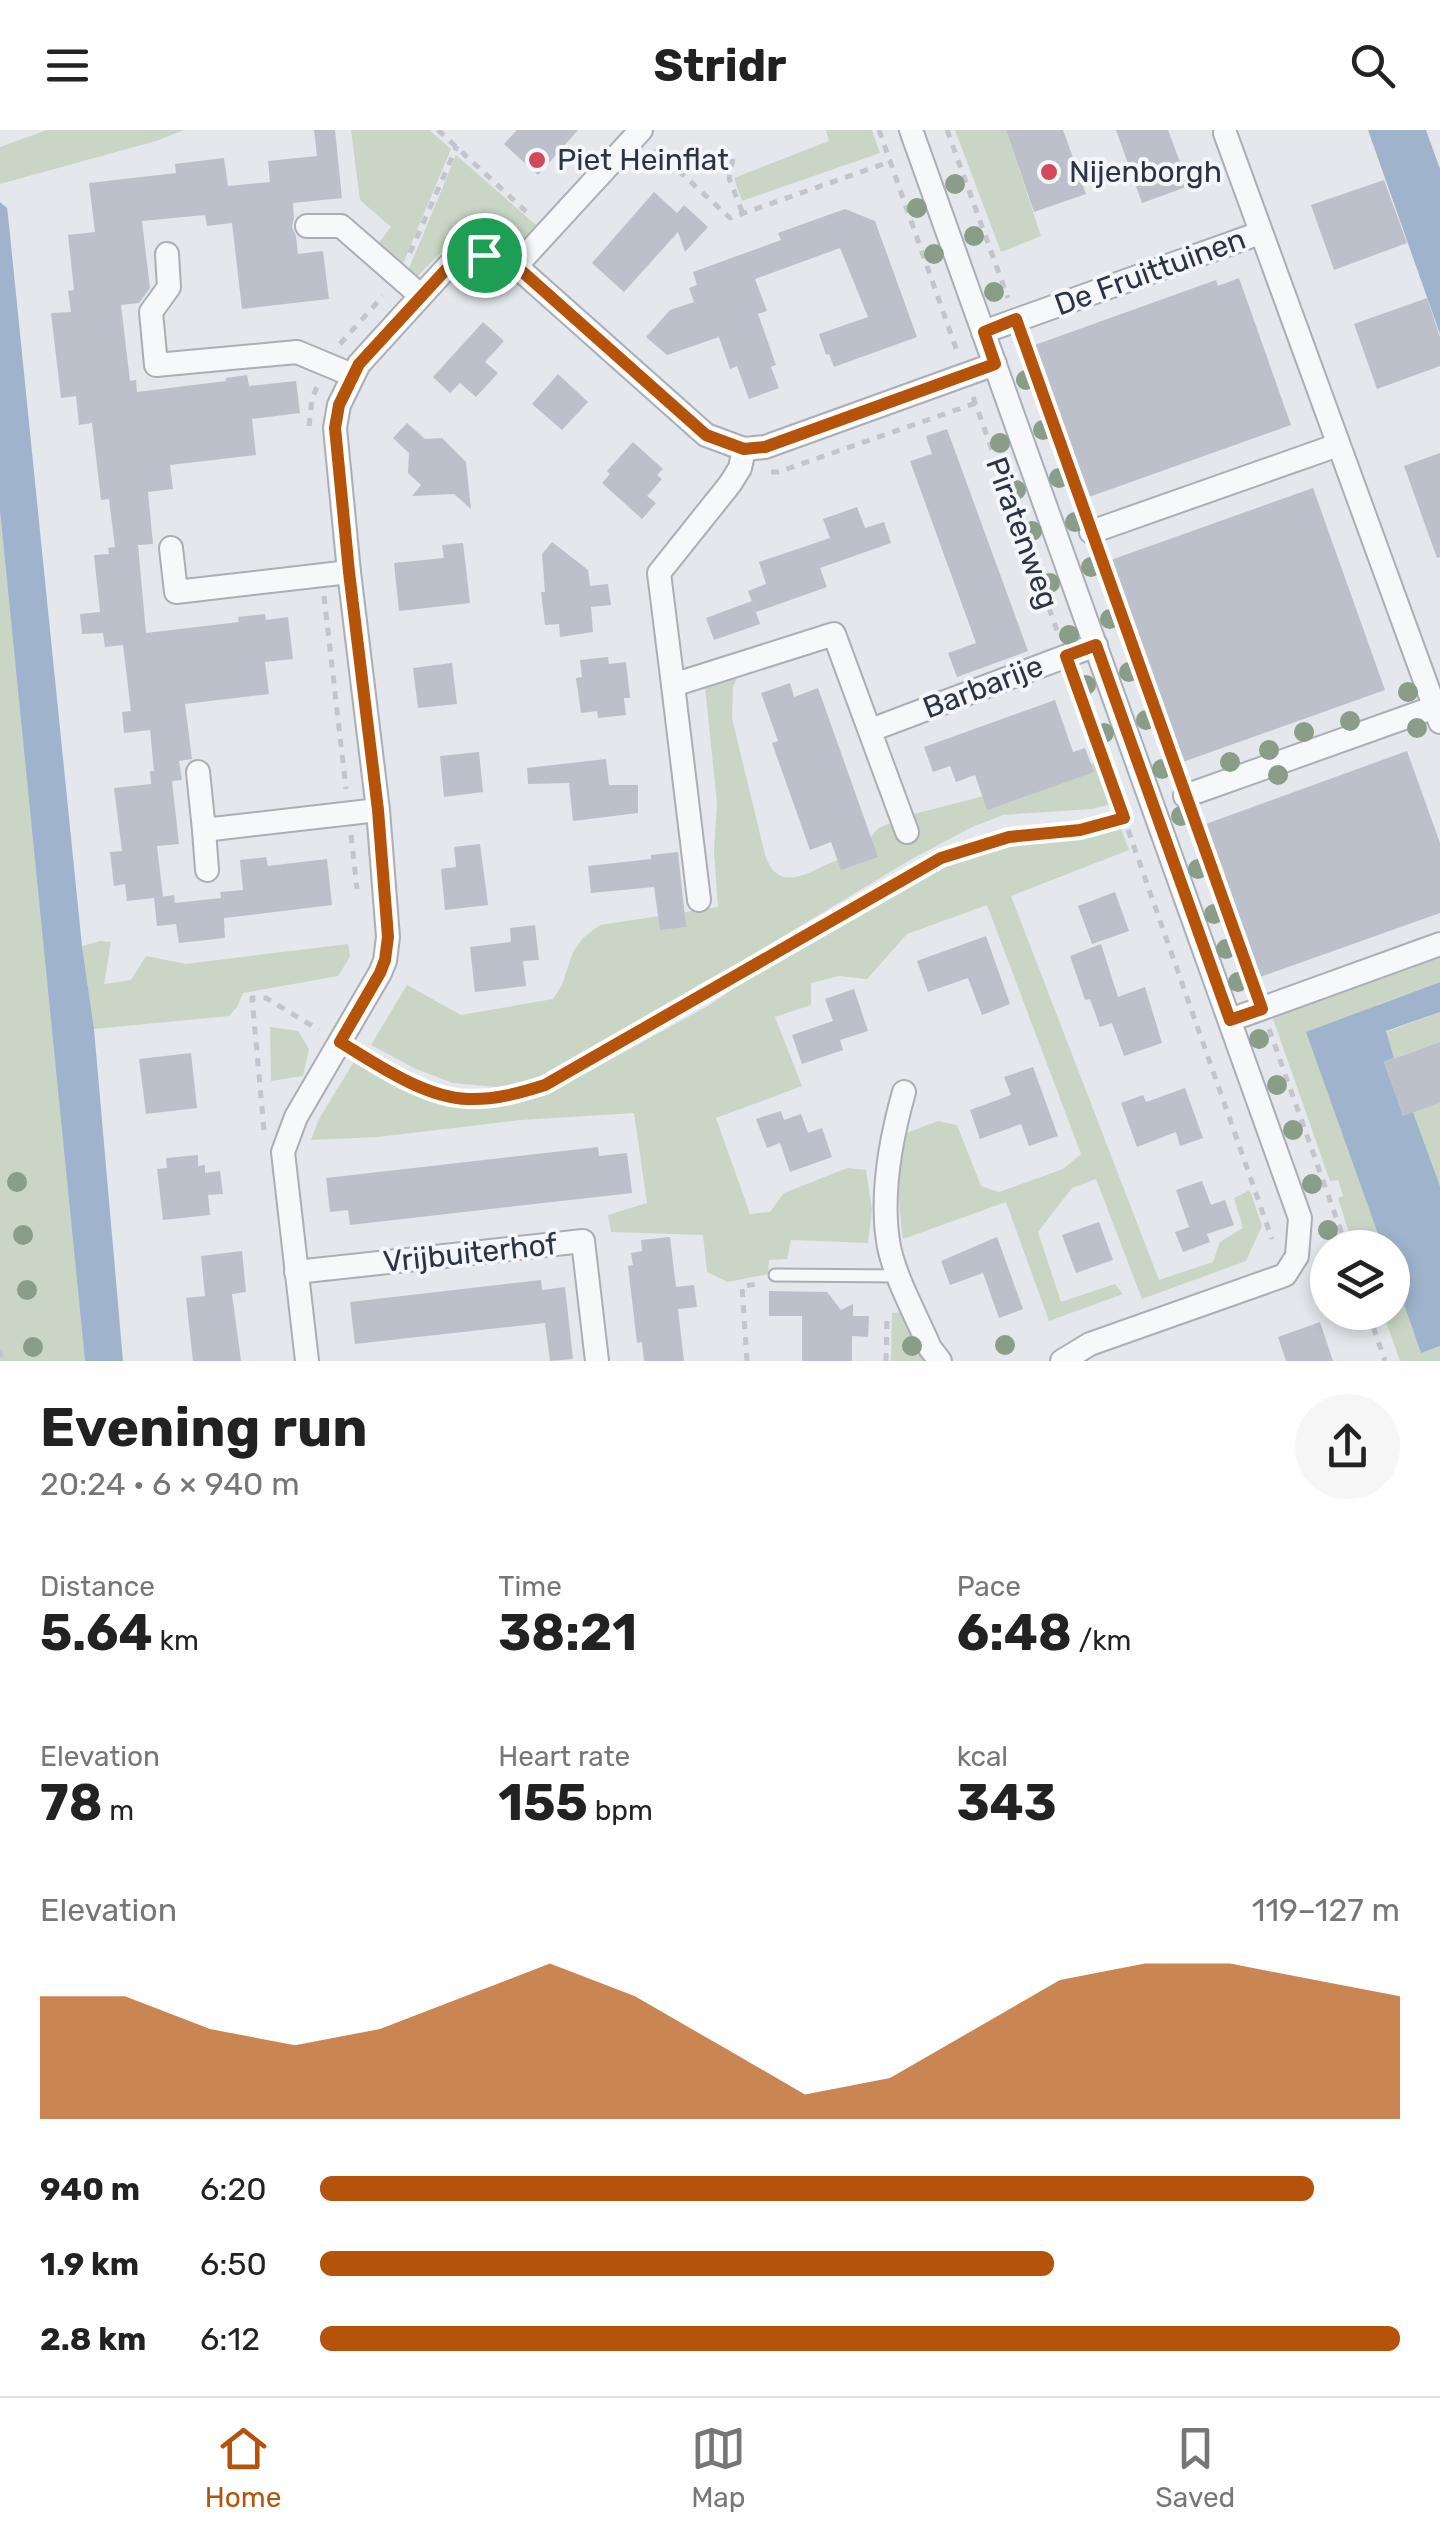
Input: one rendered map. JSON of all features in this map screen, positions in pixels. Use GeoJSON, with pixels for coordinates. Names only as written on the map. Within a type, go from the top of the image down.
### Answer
{"type":"FeatureCollection","features":[{"type":"Feature","properties":{"kind":"street"},"geometry":{"type":"LineString","coordinates":[[516,266],[639,132]]}},
{"type":"Feature","properties":{"kind":"street","name":"De Fruittuinen"},"geometry":{"type":"LineString","coordinates":[[1185,796],[1437,714],[1226,134]]}},
{"type":"Feature","properties":{"kind":"street","name":"Piratenweg"},"geometry":{"type":"LineString","coordinates":[[915,140],[1300,1218],[1297,1256],[1285,1275]]}},
{"type":"Feature","properties":{"kind":"street"},"geometry":{"type":"LineString","coordinates":[[307,226],[341,226],[420,295]]}},
{"type":"Feature","properties":{"kind":"street","name":"De Fruittuinen"},"geometry":{"type":"LineString","coordinates":[[984,332],[1260,233]]}},
{"type":"Feature","properties":{"kind":"street"},"geometry":{"type":"LineString","coordinates":[[167,254],[169,288],[151,312],[156,365],[297,352],[352,375]]}},
{"type":"Feature","properties":{"kind":"street"},"geometry":{"type":"LineString","coordinates":[[307,1361],[283,1152],[296,1117],[385,960],[388,937],[378,810],[335,428],[339,405],[352,375],[452,263],[484,255],[516,266],[706,435],[742,459]]}},
{"type":"Feature","properties":{"kind":"street"},"geometry":{"type":"LineString","coordinates":[[699,900],[659,573],[730,484],[742,459],[765,447],[995,364]]}},
{"type":"Feature","properties":{"kind":"street"},"geometry":{"type":"LineString","coordinates":[[1092,532],[1338,445]]}},
{"type":"Feature","properties":{"kind":"street"},"geometry":{"type":"LineString","coordinates":[[172,548],[178,617]]}},
{"type":"Feature","properties":{"kind":"street"},"geometry":{"type":"LineString","coordinates":[[176,592],[349,572]]}},
{"type":"Feature","properties":{"kind":"street"},"geometry":{"type":"LineString","coordinates":[[673,685],[834,634],[907,832]]}},
{"type":"Feature","properties":{"kind":"street","name":"Barbarije"},"geometry":{"type":"LineString","coordinates":[[871,730],[1096,645]]}},
{"type":"Feature","properties":{"kind":"street"},"geometry":{"type":"LineString","coordinates":[[198,772],[208,870]]}},
{"type":"Feature","properties":{"kind":"street"},"geometry":{"type":"LineString","coordinates":[[204,830],[378,810]]}},
{"type":"Feature","properties":{"kind":"street"},"geometry":{"type":"LineString","coordinates":[[1230,1020],[1440,944]]}},
{"type":"Feature","properties":{"kind":"street"},"geometry":{"type":"LineString","coordinates":[[904,1092],[893,1134],[886,1212],[890,1248],[930,1348],[940,1361]]}},
{"type":"Feature","properties":{"kind":"street","name":"Vrijbuiterhof"},"geometry":{"type":"LineString","coordinates":[[296,1272],[583,1240],[597,1361]]}},
{"type":"Feature","properties":{"kind":"street"},"geometry":{"type":"LineString","coordinates":[[1062,1361],[1090,1344],[1285,1275]]}},
{"type":"Feature","properties":{"kind":"lane"},"geometry":{"type":"LineString","coordinates":[[775,1275],[900,1276]]}},
{"type":"Feature","properties":{"kind":"path"},"geometry":{"type":"LineString","coordinates":[[438,130],[548,232]]}},
{"type":"Feature","properties":{"kind":"path","name":"Piratenweg"},"geometry":{"type":"LineString","coordinates":[[879,130],[1285,1275]]}},
{"type":"Feature","properties":{"kind":"path"},"geometry":{"type":"LineString","coordinates":[[948,130],[1342,1230]]}},
{"type":"Feature","properties":{"kind":"path"},"geometry":{"type":"LineString","coordinates":[[639,132],[730,218],[891,161],[915,140]]}},
{"type":"Feature","properties":{"kind":"path"},"geometry":{"type":"LineString","coordinates":[[734,159],[729,178],[744,214]]}},
{"type":"Feature","properties":{"kind":"path"},"geometry":{"type":"LineString","coordinates":[[742,459],[778,472],[976,403]]}},
{"type":"Feature","properties":{"kind":"path"},"geometry":{"type":"LineString","coordinates":[[265,1138],[252,998],[266,998],[392,1073],[429,1090],[466,1100],[514,1096],[545,1085],[941,858],[1009,837],[1080,830],[1124,818]]}},
{"type":"Feature","properties":{"kind":"path"},"geometry":{"type":"LineString","coordinates":[[747,1361],[742,1286],[764,1283],[775,1275]]}},
{"type":"Feature","properties":{"kind":"path"},"geometry":{"type":"LineString","coordinates":[[1374,1330],[1385,1361]]}},
{"type":"Feature","properties":{"kind":"path"},"geometry":{"type":"LineString","coordinates":[[0,1350],[1,1361]]}},
{"type":"Feature","properties":{"kind":"green space"},"geometry":{"type":"Polygon","coordinates":[[[47,130],[184,130],[0,184],[0,147],[47,130]]]}},
{"type":"Feature","properties":{"kind":"green space"},"geometry":{"type":"Polygon","coordinates":[[[351,130],[429,130],[451,149],[402,266],[377,245],[391,227],[360,200],[351,130]]]}},
{"type":"Feature","properties":{"kind":"green space"},"geometry":{"type":"Polygon","coordinates":[[[826,130],[872,130],[880,153],[742,201],[734,178],[829,141],[826,130]]]}},
{"type":"Feature","properties":{"kind":"green space"},"geometry":{"type":"Polygon","coordinates":[[[955,130],[1006,130],[1041,236],[1001,252],[955,130]]]}},
{"type":"Feature","properties":{"kind":"green space"},"geometry":{"type":"Polygon","coordinates":[[[456,155],[536,225],[517,247],[484,237],[460,240],[416,278],[408,271],[456,155]]]}},
{"type":"Feature","properties":{"kind":"green space"},"geometry":{"type":"Polygon","coordinates":[[[0,511],[85,1361],[0,1361],[0,511]]]}},
{"type":"Feature","properties":{"kind":"green space"},"geometry":{"type":"Polygon","coordinates":[[[741,666],[733,688],[732,718],[765,855],[770,866],[784,877],[801,875],[852,854],[881,827],[910,815],[1031,784],[1100,761],[1115,803],[1092,809],[1003,815],[970,828],[543,1079],[507,1088],[453,1083],[371,1045],[407,985],[461,1015],[553,999],[573,952],[600,925],[718,907],[714,852],[717,803],[704,677],[741,666]]]}},
{"type":"Feature","properties":{"kind":"green space"},"geometry":{"type":"Polygon","coordinates":[[[1119,823],[1129,850],[1011,896],[1159,1280],[1213,1262],[1220,1242],[1243,1228],[1234,1198],[1250,1190],[1262,1226],[1246,1261],[1142,1299],[1096,1179],[1072,1188],[1038,1232],[1061,1302],[1115,1284],[1123,1294],[1049,1321],[1006,1202],[903,1239],[901,1135],[938,1121],[957,1125],[981,1186],[999,1192],[1063,1169],[1081,1154],[987,905],[907,934],[867,979],[839,976],[811,983],[811,1005],[775,1017],[802,1086],[716,1118],[750,1214],[770,1212],[784,1193],[847,1168],[866,1170],[872,1210],[868,1243],[791,1240],[787,1259],[769,1260],[768,1274],[728,1282],[707,1272],[703,1235],[611,1232],[608,1215],[647,1203],[634,1113],[311,1140],[319,1119],[356,1058],[404,1085],[448,1098],[485,1105],[522,1100],[588,1072],[708,1006],[777,959],[942,863],[1014,842],[1092,832],[1119,823]]]}},
{"type":"Feature","properties":{"kind":"green space"},"geometry":{"type":"Polygon","coordinates":[[[111,942],[104,984],[131,980],[146,956],[186,964],[348,944],[350,957],[338,976],[243,993],[229,1016],[94,1029],[82,946],[111,942]]]}},
{"type":"Feature","properties":{"kind":"green space"},"geometry":{"type":"Polygon","coordinates":[[[1440,957],[1440,982],[1377,1005],[1382,1230],[1348,1230],[1338,1198],[1343,1196],[1338,1180],[1330,1181],[1272,1016],[1440,957]]]}},
{"type":"Feature","properties":{"kind":"green space"},"geometry":{"type":"Polygon","coordinates":[[[1440,1012],[1440,1042],[1394,1058],[1386,1032],[1440,1012]]]}},
{"type":"Feature","properties":{"kind":"green space"},"geometry":{"type":"Polygon","coordinates":[[[270,1027],[298,1031],[309,1049],[303,1076],[271,1081],[270,1027]]]}},
{"type":"Feature","properties":{"kind":"green space"},"geometry":{"type":"Polygon","coordinates":[[[1440,1103],[1440,1186],[1413,1112],[1440,1103]]]}},
{"type":"Feature","properties":{"kind":"green space"},"geometry":{"type":"Polygon","coordinates":[[[905,1312],[927,1361],[891,1361],[892,1313],[905,1312]]]}},
{"type":"Feature","properties":{"kind":"green space"},"geometry":{"type":"Polygon","coordinates":[[[1410,1321],[1421,1352],[1440,1346],[1440,1361],[1400,1361],[1389,1330],[1410,1330],[1410,1321]]]}},
{"type":"Feature","properties":{"kind":"water"},"geometry":{"type":"Polygon","coordinates":[[[1368,130],[1426,130],[1440,169],[1440,334],[1368,130]]]}},
{"type":"Feature","properties":{"kind":"water"},"geometry":{"type":"Polygon","coordinates":[[[0,202],[8,215],[82,946],[94,1029],[123,1361],[85,1361],[0,511],[0,202]]]}},
{"type":"Feature","properties":{"kind":"water"},"geometry":{"type":"Polygon","coordinates":[[[1440,982],[1440,1012],[1386,1031],[1394,1058],[1384,1062],[1403,1115],[1413,1112],[1440,1186],[1440,1346],[1421,1353],[1410,1322],[1410,1230],[1377,1230],[1306,1032],[1440,982]]]}},
{"type":"Feature","properties":{"kind":"building"},"geometry":{"type":"Polygon","coordinates":[[[314,130],[335,130],[342,198],[293,203],[292,227],[298,254],[323,251],[329,299],[242,309],[232,223],[207,226],[205,215],[142,221],[150,288],[139,303],[121,305],[130,381],[136,380],[137,392],[247,375],[249,386],[296,381],[300,413],[252,419],[256,455],[170,465],[173,489],[148,492],[153,544],[138,545],[146,633],[239,622],[238,617],[288,617],[293,659],[265,662],[269,694],[185,704],[192,759],[179,761],[182,780],[172,781],[179,844],[157,846],[163,897],[127,901],[125,884],[114,886],[110,852],[122,851],[114,788],[151,784],[150,771],[154,771],[150,730],[124,733],[122,712],[131,711],[123,645],[105,647],[103,633],[82,634],[80,614],[100,612],[94,555],[109,554],[108,548],[115,547],[109,499],[101,500],[92,423],[79,425],[76,396],[61,398],[51,313],[71,312],[68,291],[74,290],[68,235],[95,232],[89,183],[176,173],[175,164],[224,158],[228,186],[270,182],[268,161],[317,156],[314,130]]]}},
{"type":"Feature","properties":{"kind":"building","name":"Piet Heinflat"},"geometry":{"type":"Polygon","coordinates":[[[517,130],[578,130],[538,175],[504,144],[517,130]]]}},
{"type":"Feature","properties":{"kind":"building","name":"Nijenborgh"},"geometry":{"type":"Polygon","coordinates":[[[1006,130],[1063,130],[1086,194],[1034,212],[1006,130]]]}},
{"type":"Feature","properties":{"kind":"building"},"geometry":{"type":"Polygon","coordinates":[[[1116,130],[1168,130],[1189,186],[1142,203],[1116,130]]]}},
{"type":"Feature","properties":{"kind":"building"},"geometry":{"type":"Polygon","coordinates":[[[1384,180],[1407,243],[1334,270],[1311,205],[1384,180]]]}},
{"type":"Feature","properties":{"kind":"building"},"geometry":{"type":"Polygon","coordinates":[[[654,192],[677,213],[684,205],[708,227],[685,252],[678,232],[624,292],[592,263],[654,192]]]}},
{"type":"Feature","properties":{"kind":"building"},"geometry":{"type":"Polygon","coordinates":[[[845,209],[875,221],[917,337],[834,367],[819,334],[868,317],[840,248],[755,279],[767,311],[758,314],[776,365],[771,367],[779,388],[749,399],[737,366],[730,369],[719,337],[667,355],[646,337],[670,310],[694,302],[689,288],[697,285],[693,272],[781,240],[778,233],[845,209]]]}},
{"type":"Feature","properties":{"kind":"building"},"geometry":{"type":"Polygon","coordinates":[[[1239,278],[1291,425],[1086,498],[1032,346],[1216,280],[1218,286],[1239,278]]]}},
{"type":"Feature","properties":{"kind":"building"},"geometry":{"type":"Polygon","coordinates":[[[1427,298],[1440,337],[1440,366],[1377,389],[1354,324],[1427,298]]]}},
{"type":"Feature","properties":{"kind":"building"},"geometry":{"type":"Polygon","coordinates":[[[483,322],[504,341],[485,362],[498,373],[476,397],[460,383],[450,393],[433,377],[483,322]]]}},
{"type":"Feature","properties":{"kind":"building"},"geometry":{"type":"Polygon","coordinates":[[[558,374],[588,402],[562,430],[532,404],[558,374]]]}},
{"type":"Feature","properties":{"kind":"building"},"geometry":{"type":"Polygon","coordinates":[[[407,423],[425,439],[442,438],[466,462],[471,509],[454,494],[412,496],[421,485],[408,473],[409,453],[393,438],[407,423]]]}},
{"type":"Feature","properties":{"kind":"building"},"geometry":{"type":"Polygon","coordinates":[[[947,429],[1028,651],[957,677],[948,653],[976,643],[910,461],[932,454],[926,436],[947,429]]]}},
{"type":"Feature","properties":{"kind":"building"},"geometry":{"type":"Polygon","coordinates":[[[633,442],[663,469],[657,475],[662,479],[647,496],[656,503],[642,519],[602,483],[610,474],[607,471],[633,442]]]}},
{"type":"Feature","properties":{"kind":"building"},"geometry":{"type":"Polygon","coordinates":[[[1440,453],[1440,557],[1437,558],[1404,466],[1440,453]]]}},
{"type":"Feature","properties":{"kind":"building"},"geometry":{"type":"Polygon","coordinates":[[[1313,488],[1385,690],[1180,763],[1108,561],[1313,488]]]}},
{"type":"Feature","properties":{"kind":"building"},"geometry":{"type":"Polygon","coordinates":[[[857,507],[865,528],[884,522],[891,543],[820,568],[827,587],[756,612],[748,591],[766,584],[759,562],[830,538],[823,519],[857,507]]]}},
{"type":"Feature","properties":{"kind":"building"},"geometry":{"type":"Polygon","coordinates":[[[552,542],[588,570],[590,586],[608,584],[611,605],[591,607],[593,632],[560,637],[559,624],[545,625],[542,554],[552,542]]]}},
{"type":"Feature","properties":{"kind":"building"},"geometry":{"type":"Polygon","coordinates":[[[463,543],[470,603],[399,611],[394,563],[444,558],[442,545],[463,543]]]}},
{"type":"Feature","properties":{"kind":"building"},"geometry":{"type":"Polygon","coordinates":[[[752,601],[760,624],[714,640],[706,618],[752,601]]]}},
{"type":"Feature","properties":{"kind":"building"},"geometry":{"type":"Polygon","coordinates":[[[608,657],[609,664],[626,662],[630,698],[624,698],[626,715],[598,718],[597,711],[581,713],[576,678],[582,677],[580,660],[608,657]]]}},
{"type":"Feature","properties":{"kind":"building"},"geometry":{"type":"Polygon","coordinates":[[[452,663],[457,704],[418,708],[413,668],[452,663]]]}},
{"type":"Feature","properties":{"kind":"building"},"geometry":{"type":"Polygon","coordinates":[[[790,683],[794,697],[818,688],[878,857],[841,870],[831,842],[810,850],[772,743],[778,741],[761,693],[790,683]]]}},
{"type":"Feature","properties":{"kind":"building"},"geometry":{"type":"Polygon","coordinates":[[[1055,700],[1073,752],[1085,748],[1094,772],[987,810],[975,775],[956,782],[950,766],[933,772],[924,747],[1055,700]]]}},
{"type":"Feature","properties":{"kind":"building"},"geometry":{"type":"Polygon","coordinates":[[[1407,751],[1440,843],[1440,913],[1257,978],[1203,825],[1407,751]]]}},
{"type":"Feature","properties":{"kind":"building"},"geometry":{"type":"Polygon","coordinates":[[[479,752],[483,792],[444,797],[440,756],[479,752]]]}},
{"type":"Feature","properties":{"kind":"building"},"geometry":{"type":"Polygon","coordinates":[[[606,759],[609,785],[638,785],[638,813],[573,821],[569,783],[528,784],[527,768],[606,759]]]}},
{"type":"Feature","properties":{"kind":"building"},"geometry":{"type":"Polygon","coordinates":[[[480,844],[488,905],[445,910],[441,869],[456,867],[454,847],[480,844]]]}},
{"type":"Feature","properties":{"kind":"building"},"geometry":{"type":"Polygon","coordinates":[[[678,852],[686,927],[660,930],[654,887],[591,893],[588,866],[678,852]]]}},
{"type":"Feature","properties":{"kind":"building"},"geometry":{"type":"Polygon","coordinates":[[[266,857],[268,866],[327,859],[332,905],[224,918],[225,938],[179,943],[176,924],[157,926],[154,898],[174,895],[175,903],[221,898],[220,892],[243,890],[240,860],[266,857]]]}},
{"type":"Feature","properties":{"kind":"building"},"geometry":{"type":"Polygon","coordinates":[[[1115,892],[1129,931],[1092,944],[1078,906],[1115,892]]]}},
{"type":"Feature","properties":{"kind":"building"},"geometry":{"type":"Polygon","coordinates":[[[535,925],[539,960],[523,961],[526,986],[475,992],[470,947],[511,942],[510,928],[535,925]]]}},
{"type":"Feature","properties":{"kind":"building"},"geometry":{"type":"Polygon","coordinates":[[[986,936],[1010,1004],[982,1015],[968,978],[928,992],[917,961],[986,936]]]}},
{"type":"Feature","properties":{"kind":"building"},"geometry":{"type":"Polygon","coordinates":[[[1101,944],[1118,997],[1145,987],[1162,1043],[1124,1056],[1112,1023],[1100,1027],[1090,999],[1085,1000],[1070,956],[1101,944]]]}},
{"type":"Feature","properties":{"kind":"building"},"geometry":{"type":"Polygon","coordinates":[[[854,989],[868,1031],[840,1040],[843,1050],[802,1064],[792,1035],[833,1021],[825,999],[854,989]]]}},
{"type":"Feature","properties":{"kind":"building"},"geometry":{"type":"Polygon","coordinates":[[[1440,1042],[1440,1103],[1403,1116],[1384,1062],[1440,1042]]]}},
{"type":"Feature","properties":{"kind":"building"},"geometry":{"type":"Polygon","coordinates":[[[191,1053],[197,1108],[146,1114],[139,1059],[191,1053]]]}},
{"type":"Feature","properties":{"kind":"building"},"geometry":{"type":"Polygon","coordinates":[[[1033,1067],[1058,1136],[1029,1146],[1021,1124],[980,1139],[970,1110],[1011,1095],[1004,1077],[1033,1067]]]}},
{"type":"Feature","properties":{"kind":"building"},"geometry":{"type":"Polygon","coordinates":[[[1185,1088],[1203,1138],[1180,1146],[1176,1132],[1137,1147],[1121,1103],[1143,1095],[1146,1102],[1185,1088]]]}},
{"type":"Feature","properties":{"kind":"building"},"geometry":{"type":"Polygon","coordinates":[[[781,1111],[784,1120],[801,1114],[808,1133],[822,1128],[832,1157],[790,1172],[780,1143],[767,1148],[756,1119],[781,1111]]]}},
{"type":"Feature","properties":{"kind":"building"},"geometry":{"type":"Polygon","coordinates":[[[598,1147],[599,1156],[627,1153],[632,1193],[350,1225],[348,1210],[330,1212],[326,1178],[598,1147]]]}},
{"type":"Feature","properties":{"kind":"building"},"geometry":{"type":"Polygon","coordinates":[[[198,1155],[198,1166],[205,1165],[205,1173],[220,1171],[223,1194],[208,1195],[210,1215],[163,1220],[157,1169],[167,1168],[166,1158],[198,1155]]]}},
{"type":"Feature","properties":{"kind":"building"},"geometry":{"type":"Polygon","coordinates":[[[1202,1181],[1211,1205],[1225,1200],[1234,1225],[1207,1234],[1210,1242],[1183,1252],[1175,1232],[1189,1227],[1176,1190],[1202,1181]]]}},
{"type":"Feature","properties":{"kind":"building"},"geometry":{"type":"Polygon","coordinates":[[[1099,1222],[1113,1260],[1076,1273],[1062,1235],[1099,1222]]]}},
{"type":"Feature","properties":{"kind":"building"},"geometry":{"type":"Polygon","coordinates":[[[670,1237],[676,1287],[694,1285],[697,1307],[678,1309],[684,1361],[644,1361],[642,1342],[637,1343],[628,1266],[633,1265],[631,1253],[642,1251],[641,1240],[670,1237]]]}},
{"type":"Feature","properties":{"kind":"building"},"geometry":{"type":"Polygon","coordinates":[[[997,1237],[1023,1309],[999,1318],[983,1273],[950,1285],[941,1261],[997,1237]]]}},
{"type":"Feature","properties":{"kind":"building"},"geometry":{"type":"Polygon","coordinates":[[[242,1251],[246,1292],[232,1294],[241,1361],[193,1361],[186,1298],[205,1296],[201,1256],[242,1251]]]}},
{"type":"Feature","properties":{"kind":"building"},"geometry":{"type":"Polygon","coordinates":[[[541,1280],[542,1290],[565,1287],[573,1359],[550,1361],[545,1323],[355,1344],[350,1302],[541,1280]]]}},
{"type":"Feature","properties":{"kind":"building"},"geometry":{"type":"Polygon","coordinates":[[[769,1291],[827,1292],[841,1310],[853,1304],[853,1316],[869,1316],[868,1337],[852,1336],[852,1361],[802,1361],[802,1316],[769,1316],[769,1291]]]}},
{"type":"Feature","properties":{"kind":"building"},"geometry":{"type":"Polygon","coordinates":[[[1310,1326],[1310,1330],[1323,1330],[1333,1361],[1286,1361],[1278,1337],[1310,1326]]]}},
{"type":"Feature","properties":{"kind":"place","name":"Piet Heinflat"},"geometry":{"type":"Point","coordinates":[537,160]}},
{"type":"Feature","properties":{"kind":"place","name":"Nijenborgh"},"geometry":{"type":"Point","coordinates":[1049,172]}},
{"type":"Feature","properties":{"kind":"route"},"geometry":{"type":"LineString","coordinates":[[484,255],[516,266],[706,435],[744,449],[765,447],[995,364],[984,332],[1016,319],[1262,1009],[1230,1020],[1096,645],[1066,656],[1124,818],[1080,830],[1009,837],[941,858],[545,1085],[514,1096],[466,1100],[429,1090],[340,1042],[380,973],[388,937],[378,810],[335,428],[339,405],[359,364],[420,295],[452,263],[484,255]]}}]}
